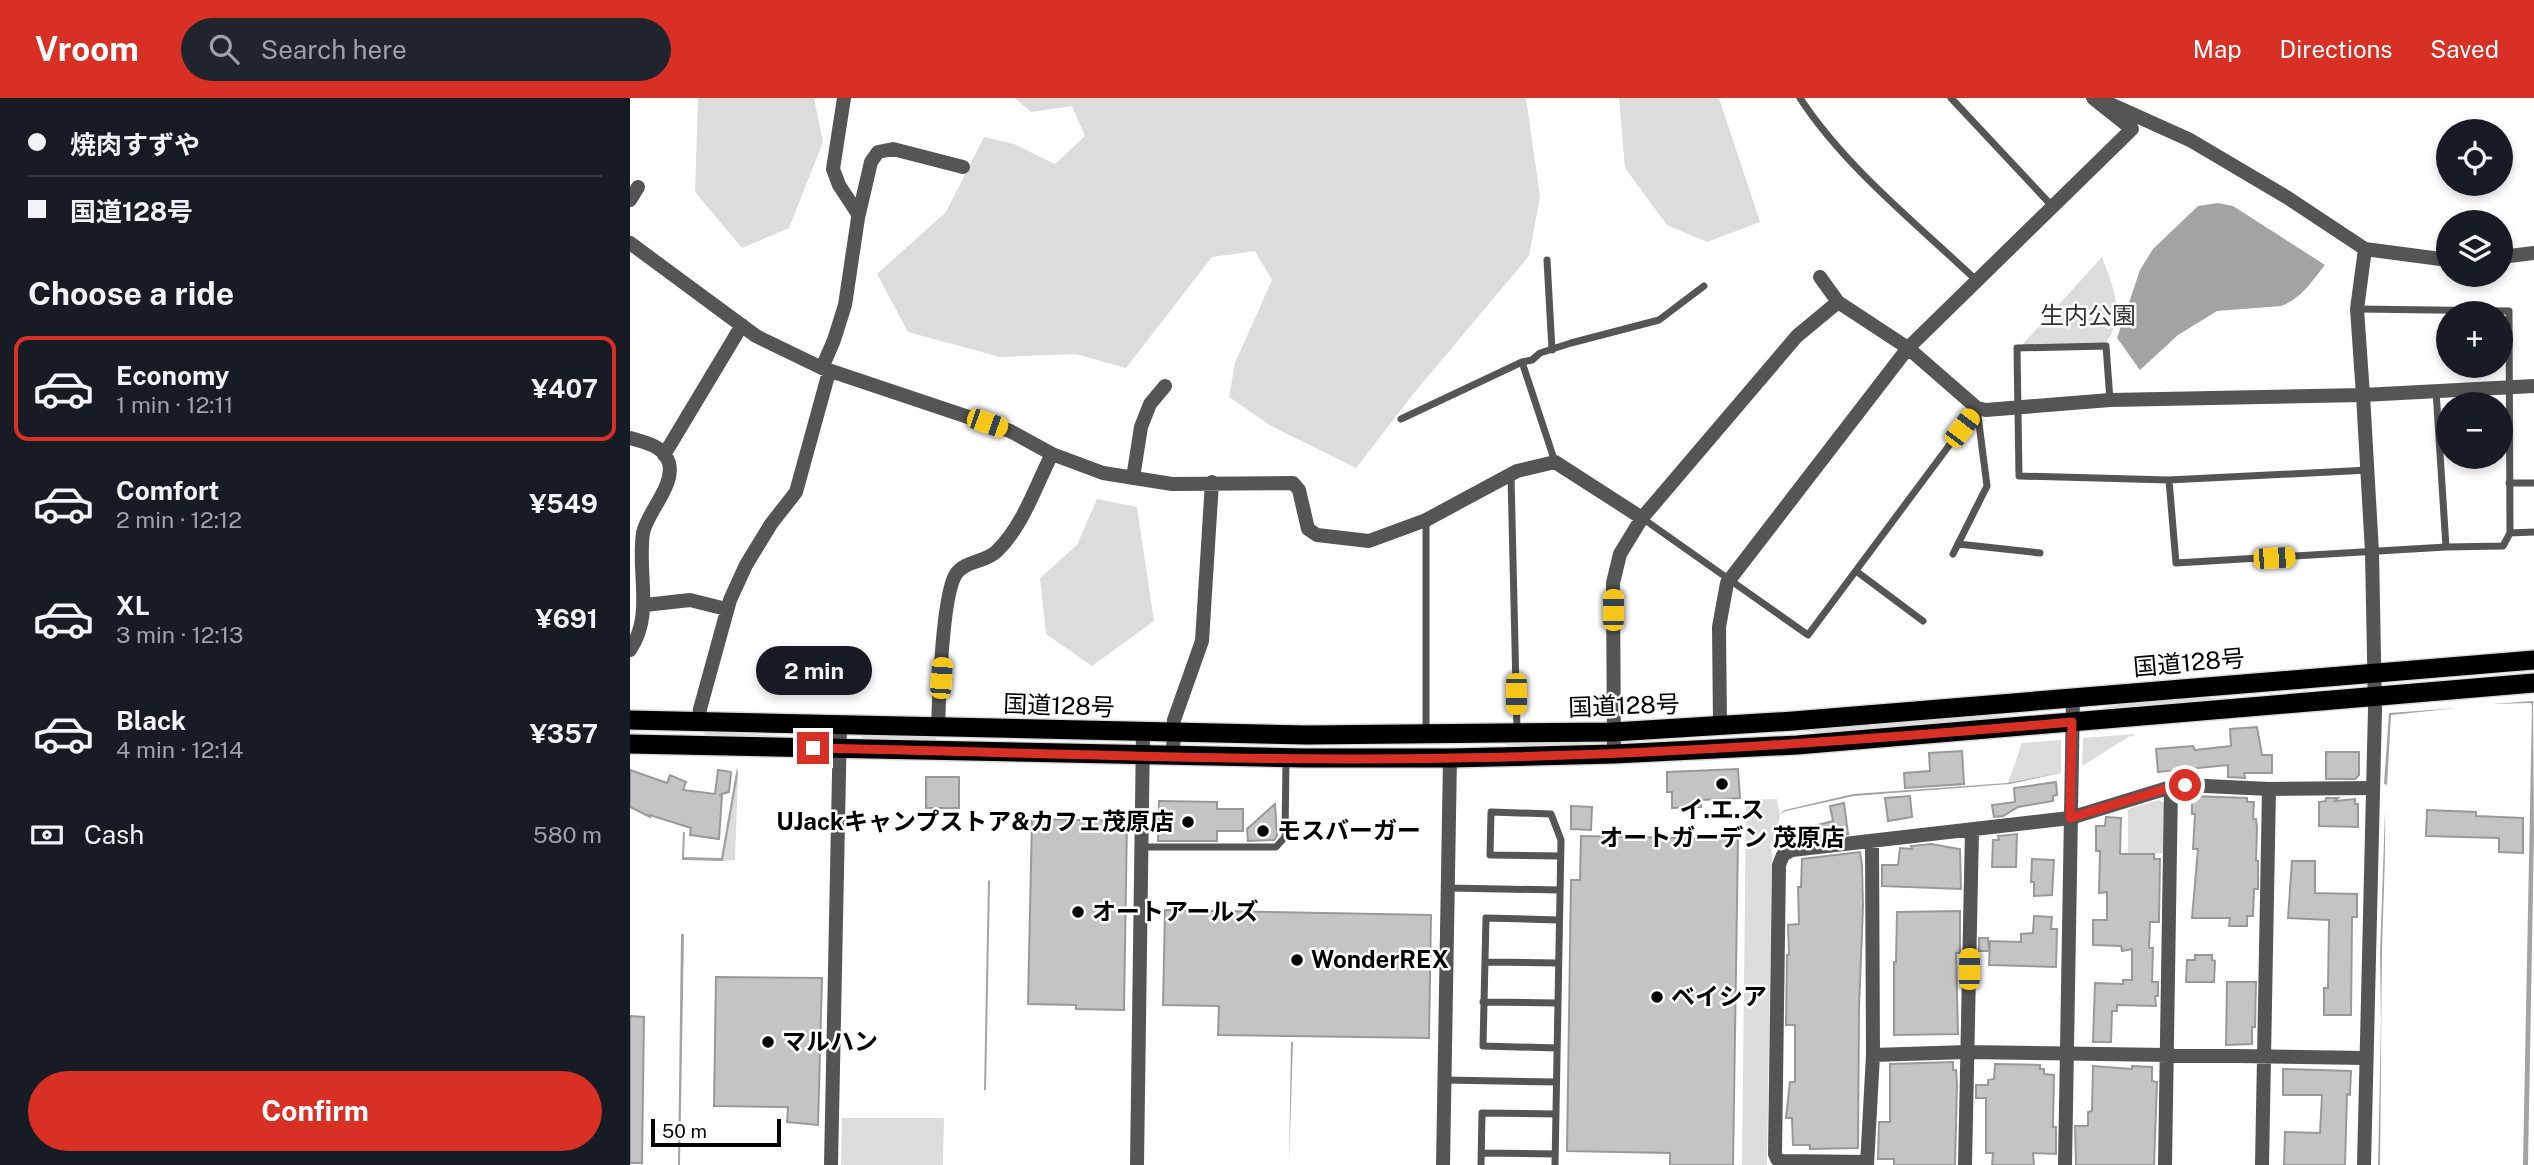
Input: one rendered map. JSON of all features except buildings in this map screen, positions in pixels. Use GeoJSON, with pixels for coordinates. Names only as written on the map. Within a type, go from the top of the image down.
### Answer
{"type":"FeatureCollection","features":[{"type":"Feature","properties":{"kind":"highway","name":"国道128号"},"geometry":{"type":"LineString","coordinates":[[630,720],[1143,733],[1426,735],[1613,732],[1720,726],[2534,660]]}},
{"type":"Feature","properties":{"kind":"highway","name":"国道128号"},"geometry":{"type":"LineString","coordinates":[[630,744],[1286,758],[1614,754],[1797,745],[2534,683]]}},
{"type":"Feature","properties":{"kind":"street"},"geometry":{"type":"LineString","coordinates":[[844,98],[833,169],[838,184],[859,214]]}},
{"type":"Feature","properties":{"kind":"street"},"geometry":{"type":"LineString","coordinates":[[1720,726],[1719,627],[1730,580],[1908,348],[2132,129],[2095,98]]}},
{"type":"Feature","properties":{"kind":"street"},"geometry":{"type":"LineString","coordinates":[[2095,98],[2190,140],[2288,198],[2365,249],[2436,258]]}},
{"type":"Feature","properties":{"kind":"street"},"geometry":{"type":"LineString","coordinates":[[699,722],[726,610],[746,565],[771,524],[796,492],[845,305],[859,214],[871,162],[877,152],[893,149],[963,167]]}},
{"type":"Feature","properties":{"kind":"street"},"geometry":{"type":"LineString","coordinates":[[630,200],[638,187]]}},
{"type":"Feature","properties":{"kind":"street"},"geometry":{"type":"LineString","coordinates":[[630,243],[756,335],[826,370],[1010,431],[1052,454],[1103,473],[1172,484],[1293,483],[1299,490],[1308,528],[1317,535],[1369,541],[1426,520],[1511,475],[1555,462],[1643,518]]}},
{"type":"Feature","properties":{"kind":"street"},"geometry":{"type":"LineString","coordinates":[[2364,1165],[2375,695],[2372,552],[2357,309],[2365,249]]}},
{"type":"Feature","properties":{"kind":"street"},"geometry":{"type":"LineString","coordinates":[[2513,256],[2534,253]]}},
{"type":"Feature","properties":{"kind":"street"},"geometry":{"type":"LineString","coordinates":[[1820,277],[1838,302],[1908,348],[1977,408],[1986,410],[2110,400],[2362,395],[2534,386]]}},
{"type":"Feature","properties":{"kind":"street"},"geometry":{"type":"LineString","coordinates":[[1614,754],[1613,583],[1620,554],[1643,518],[1797,336],[1838,302]]}},
{"type":"Feature","properties":{"kind":"street"},"geometry":{"type":"LineString","coordinates":[[664,455],[742,325]]}},
{"type":"Feature","properties":{"kind":"street"},"geometry":{"type":"LineString","coordinates":[[1133,478],[1141,427],[1150,404],[1165,386]]}},
{"type":"Feature","properties":{"kind":"street"},"geometry":{"type":"LineString","coordinates":[[630,438],[661,449],[670,471],[663,493],[643,531],[645,605],[641,627],[630,650]]}},
{"type":"Feature","properties":{"kind":"street"},"geometry":{"type":"LineString","coordinates":[[938,727],[947,603],[955,576],[963,567],[985,561],[997,552],[1014,529],[1052,454]]}},
{"type":"Feature","properties":{"kind":"street"},"geometry":{"type":"LineString","coordinates":[[1173,756],[1174,720],[1202,641],[1212,482]]}},
{"type":"Feature","properties":{"kind":"street"},"geometry":{"type":"LineString","coordinates":[[645,605],[690,600],[726,610]]}},
{"type":"Feature","properties":{"kind":"street"},"geometry":{"type":"LineString","coordinates":[[2064,1165],[2073,697]]}},
{"type":"Feature","properties":{"kind":"street"},"geometry":{"type":"LineString","coordinates":[[831,1165],[840,725]]}},
{"type":"Feature","properties":{"kind":"street"},"geometry":{"type":"LineString","coordinates":[[1137,1165],[1143,733]]}},
{"type":"Feature","properties":{"kind":"street"},"geometry":{"type":"LineString","coordinates":[[1443,1165],[1450,758]]}},
{"type":"Feature","properties":{"kind":"street"},"geometry":{"type":"LineString","coordinates":[[1872,841],[1873,1055],[1867,1163],[1782,1161],[1777,1159],[1775,1154],[1779,865],[1783,855],[1792,850],[2070,818],[2185,785],[2269,789],[2373,788]]}},
{"type":"Feature","properties":{"kind":"street"},"geometry":{"type":"LineString","coordinates":[[2165,1165],[2171,787]]}},
{"type":"Feature","properties":{"kind":"street"},"geometry":{"type":"LineString","coordinates":[[2262,1165],[2269,789]]}},
{"type":"Feature","properties":{"kind":"street"},"geometry":{"type":"LineString","coordinates":[[1965,1165],[1972,830]]}},
{"type":"Feature","properties":{"kind":"street"},"geometry":{"type":"LineString","coordinates":[[1873,1055],[1967,1052],[2366,1058]]}},
{"type":"Feature","properties":{"kind":"lane"},"geometry":{"type":"LineString","coordinates":[[1811,98],[1802,101],[1858,168],[1976,280]]}},
{"type":"Feature","properties":{"kind":"lane"},"geometry":{"type":"LineString","coordinates":[[1951,98],[2053,207]]}},
{"type":"Feature","properties":{"kind":"lane"},"geometry":{"type":"LineString","coordinates":[[1547,260],[1552,349]]}},
{"type":"Feature","properties":{"kind":"lane"},"geometry":{"type":"LineString","coordinates":[[1402,419],[1522,362],[1532,360],[1540,353],[1659,320],[1704,286]]}},
{"type":"Feature","properties":{"kind":"lane"},"geometry":{"type":"LineString","coordinates":[[2169,480],[2176,563],[2503,546],[2510,533],[2508,311],[2357,309]]}},
{"type":"Feature","properties":{"kind":"lane"},"geometry":{"type":"LineString","coordinates":[[2110,400],[2106,346],[2017,348],[2020,476],[2169,480],[2368,470]]}},
{"type":"Feature","properties":{"kind":"lane"},"geometry":{"type":"LineString","coordinates":[[1522,362],[1555,462]]}},
{"type":"Feature","properties":{"kind":"lane"},"geometry":{"type":"LineString","coordinates":[[2436,391],[2446,547]]}},
{"type":"Feature","properties":{"kind":"lane"},"geometry":{"type":"LineString","coordinates":[[1643,518],[1808,635],[1977,408]]}},
{"type":"Feature","properties":{"kind":"lane"},"geometry":{"type":"LineString","coordinates":[[1953,554],[1987,486],[1977,408]]}},
{"type":"Feature","properties":{"kind":"lane"},"geometry":{"type":"LineString","coordinates":[[1511,475],[1517,734]]}},
{"type":"Feature","properties":{"kind":"lane"},"geometry":{"type":"LineString","coordinates":[[2510,483],[2534,483]]}},
{"type":"Feature","properties":{"kind":"lane"},"geometry":{"type":"LineString","coordinates":[[1426,520],[1426,735]]}},
{"type":"Feature","properties":{"kind":"lane"},"geometry":{"type":"LineString","coordinates":[[2510,533],[2534,533]]}},
{"type":"Feature","properties":{"kind":"lane"},"geometry":{"type":"LineString","coordinates":[[1958,544],[2040,553]]}},
{"type":"Feature","properties":{"kind":"lane"},"geometry":{"type":"LineString","coordinates":[[1856,571],[1923,621]]}},
{"type":"Feature","properties":{"kind":"lane"},"geometry":{"type":"LineString","coordinates":[[1141,847],[1276,847],[1285,837],[1286,758]]}},
{"type":"Feature","properties":{"kind":"lane"},"geometry":{"type":"LineString","coordinates":[[1555,1165],[1558,920],[1560,856],[1560,840],[1551,814],[1491,812],[1490,855],[1560,856]]}},
{"type":"Feature","properties":{"kind":"lane"},"geometry":{"type":"LineString","coordinates":[[1448,888],[1559,890]]}},
{"type":"Feature","properties":{"kind":"lane"},"geometry":{"type":"LineString","coordinates":[[1557,1048],[1483,1046],[1483,1002],[1486,918],[1558,920]]}},
{"type":"Feature","properties":{"kind":"lane"},"geometry":{"type":"LineString","coordinates":[[1485,962],[1558,963]]}},
{"type":"Feature","properties":{"kind":"lane"},"geometry":{"type":"LineString","coordinates":[[1483,1002],[1557,1003]]}},
{"type":"Feature","properties":{"kind":"lane"},"geometry":{"type":"LineString","coordinates":[[1445,1080],[1556,1082]]}},
{"type":"Feature","properties":{"kind":"lane"},"geometry":{"type":"LineString","coordinates":[[1481,1165],[1482,1112],[1556,1114]]}},
{"type":"Feature","properties":{"kind":"lane"},"geometry":{"type":"LineString","coordinates":[[1481,1153],[1555,1154]]}},
{"type":"Feature","properties":{"kind":"green space"},"geometry":{"type":"Polygon","coordinates":[[[698,98],[814,98],[823,142],[789,228],[742,248],[695,192],[698,98]]]}},
{"type":"Feature","properties":{"kind":"green space"},"geometry":{"type":"Polygon","coordinates":[[[1015,98],[1526,98],[1540,197],[1529,256],[1414,393],[1356,468],[1271,426],[1229,397],[1235,363],[1272,280],[1255,251],[1212,257],[1126,368],[1076,354],[1000,357],[908,332],[877,274],[946,212],[984,137],[1014,144],[1055,164],[1085,136],[1072,106],[1031,112],[1015,98]]]}},
{"type":"Feature","properties":{"kind":"green space"},"geometry":{"type":"Polygon","coordinates":[[[1619,98],[1719,98],[1760,222],[1707,242],[1667,225],[1625,168],[1619,98]]]}},
{"type":"Feature","properties":{"kind":"green space","name":"生内公園"},"geometry":{"type":"Polygon","coordinates":[[[2102,257],[2114,290],[2117,312],[2112,333],[2105,344],[2021,346],[2102,257]]]}},
{"type":"Feature","properties":{"kind":"green space"},"geometry":{"type":"Polygon","coordinates":[[[1097,499],[1137,507],[1154,621],[1092,666],[1046,634],[1040,578],[1077,545],[1097,499]]]}},
{"type":"Feature","properties":{"kind":"green space"},"geometry":{"type":"Polygon","coordinates":[[[2181,697],[2234,699],[2095,710],[2139,700],[2181,697]]]}},
{"type":"Feature","properties":{"kind":"green space"},"geometry":{"type":"Polygon","coordinates":[[[1961,715],[2013,716],[1831,733],[1800,731],[1800,729],[1961,715]]]}},
{"type":"Feature","properties":{"kind":"green space"},"geometry":{"type":"Polygon","coordinates":[[[704,731],[780,736],[782,738],[705,736],[704,731]]]}},
{"type":"Feature","properties":{"kind":"green space"},"geometry":{"type":"Polygon","coordinates":[[[2135,734],[2132,737],[2082,766],[2083,738],[2135,734]]]}},
{"type":"Feature","properties":{"kind":"green space"},"geometry":{"type":"Polygon","coordinates":[[[863,735],[934,736],[936,739],[863,738],[863,735]]]}},
{"type":"Feature","properties":{"kind":"green space"},"geometry":{"type":"Polygon","coordinates":[[[2061,740],[2061,773],[2008,783],[2022,743],[2061,740]]]}},
{"type":"Feature","properties":{"kind":"green space"},"geometry":{"type":"Polygon","coordinates":[[[1505,742],[1588,742],[1558,749],[1506,745],[1505,742]]]}},
{"type":"Feature","properties":{"kind":"green space"},"geometry":{"type":"Polygon","coordinates":[[[738,775],[735,860],[723,861],[738,775]]]}},
{"type":"Feature","properties":{"kind":"green space"},"geometry":{"type":"Polygon","coordinates":[[[1777,799],[1780,816],[1772,850],[1767,1165],[1742,1165],[1746,800],[1777,799]]]}},
{"type":"Feature","properties":{"kind":"green space"},"geometry":{"type":"Polygon","coordinates":[[[2159,800],[2164,803],[2163,853],[2128,854],[2128,809],[2159,800]]]}},
{"type":"Feature","properties":{"kind":"green space"},"geometry":{"type":"Polygon","coordinates":[[[842,1118],[944,1118],[943,1165],[841,1165],[842,1118]]]}},
{"type":"Feature","properties":{"kind":"shaded area"},"geometry":{"type":"Polygon","coordinates":[[[2218,203],[2233,206],[2325,265],[2306,289],[2288,303],[2281,306],[2217,311],[2178,335],[2140,370],[2117,338],[2140,270],[2153,249],[2198,206],[2218,203]]]}},
{"type":"Feature","properties":{"kind":"shaded area"},"geometry":{"type":"Polygon","coordinates":[[[2533,701],[2534,833],[2528,1165],[2523,1165],[2532,706],[2531,703],[2492,704],[2533,701]]]}},
{"type":"Feature","properties":{"kind":"shaded area"},"geometry":{"type":"Polygon","coordinates":[[[2458,708],[2391,715],[2387,785],[2384,784],[2389,713],[2458,708]]]}},
{"type":"Feature","properties":{"kind":"shaded area"},"geometry":{"type":"Polygon","coordinates":[[[737,767],[738,775],[723,861],[682,860],[683,832],[684,857],[721,858],[737,767]]]}},
{"type":"Feature","properties":{"kind":"shaded area"},"geometry":{"type":"Polygon","coordinates":[[[2061,773],[2010,784],[1854,796],[1779,814],[1785,810],[1853,794],[2007,783],[2061,773]]]}},
{"type":"Feature","properties":{"kind":"shaded area"},"geometry":{"type":"Polygon","coordinates":[[[2385,812],[2380,1165],[2378,1165],[2380,954],[2385,812]]]}},
{"type":"Feature","properties":{"kind":"shaded area"},"geometry":{"type":"Polygon","coordinates":[[[988,880],[990,881],[984,1090],[988,880]]]}},
{"type":"Feature","properties":{"kind":"shaded area"},"geometry":{"type":"Polygon","coordinates":[[[681,934],[684,934],[678,1165],[681,934]]]}},
{"type":"Feature","properties":{"kind":"shaded area"},"geometry":{"type":"Polygon","coordinates":[[[1291,1042],[1293,1042],[1289,1165],[1291,1042]]]}},
{"type":"Feature","properties":{"kind":"place","name":"イ.エ.ス オートガーデン 茂原店"},"geometry":{"type":"Point","coordinates":[1722,784]}},
{"type":"Feature","properties":{"kind":"place","name":"UJackキャンプストア&カフェ茂原店"},"geometry":{"type":"Point","coordinates":[1188,822]}},
{"type":"Feature","properties":{"kind":"place","name":"モスバーガー"},"geometry":{"type":"Point","coordinates":[1263,831]}},
{"type":"Feature","properties":{"kind":"place","name":"オートアールズ"},"geometry":{"type":"Point","coordinates":[1078,912]}},
{"type":"Feature","properties":{"kind":"place","name":"WonderREX"},"geometry":{"type":"Point","coordinates":[1297,960]}},
{"type":"Feature","properties":{"kind":"place","name":"ベイシア"},"geometry":{"type":"Point","coordinates":[1657,997]}},
{"type":"Feature","properties":{"kind":"place","name":"マルハン"},"geometry":{"type":"Point","coordinates":[768,1042]}},
{"type":"Feature","properties":{"kind":"route"},"geometry":{"type":"LineString","coordinates":[[813,748],[1304,758],[1450,758],[1614,754],[1797,745],[2072,722],[2070,818],[2185,785]]}}]}
